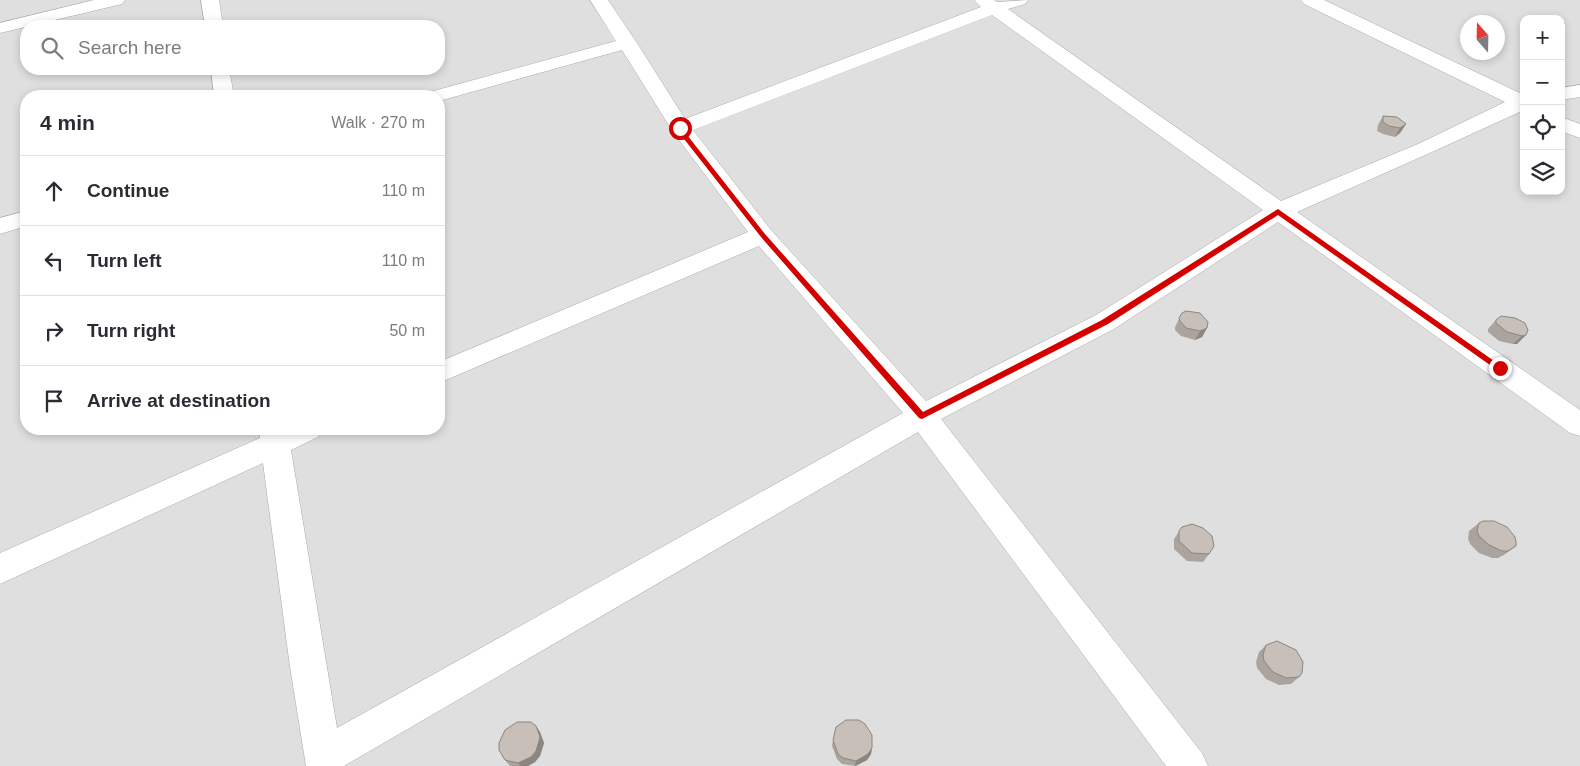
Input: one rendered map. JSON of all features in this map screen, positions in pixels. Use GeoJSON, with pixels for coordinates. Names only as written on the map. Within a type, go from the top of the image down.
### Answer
{"type":"FeatureCollection","features":[{"type":"Feature","properties":{"kind":"street"},"geometry":{"type":"LineString","coordinates":[[33,20],[116,0]]}},
{"type":"Feature","properties":{"kind":"street"},"geometry":{"type":"LineString","coordinates":[[210,0],[213,20]]}},
{"type":"Feature","properties":{"kind":"street"},"geometry":{"type":"LineString","coordinates":[[600,0],[680,128],[763,235],[922,416],[1190,766]]}},
{"type":"Feature","properties":{"kind":"street"},"geometry":{"type":"LineString","coordinates":[[680,128],[861,57],[988,4],[1020,0]]}},
{"type":"Feature","properties":{"kind":"street"},"geometry":{"type":"LineString","coordinates":[[1310,0],[1520,101]]}},
{"type":"Feature","properties":{"kind":"street"},"geometry":{"type":"LineString","coordinates":[[988,4],[1580,425]]}},
{"type":"Feature","properties":{"kind":"street"},"geometry":{"type":"LineString","coordinates":[[0,28],[20,23]]}},
{"type":"Feature","properties":{"kind":"street"},"geometry":{"type":"LineString","coordinates":[[445,94],[628,43]]}},
{"type":"Feature","properties":{"kind":"street"},"geometry":{"type":"LineString","coordinates":[[221,75],[223,90]]}},
{"type":"Feature","properties":{"kind":"street"},"geometry":{"type":"LineString","coordinates":[[1565,93],[1580,91]]}},
{"type":"Feature","properties":{"kind":"street"},"geometry":{"type":"LineString","coordinates":[[0,569],[274,436],[308,667],[324,761],[922,416],[1105,322],[1278,211],[1425,148],[1520,103]]}},
{"type":"Feature","properties":{"kind":"street"},"geometry":{"type":"LineString","coordinates":[[1565,125],[1580,132]]}},
{"type":"Feature","properties":{"kind":"street"},"geometry":{"type":"LineString","coordinates":[[0,226],[20,220]]}},
{"type":"Feature","properties":{"kind":"street"},"geometry":{"type":"LineString","coordinates":[[445,370],[763,235]]}},
{"type":"Feature","properties":{"kind":"shaded area"},"geometry":{"type":"Polygon","coordinates":[[[0,0],[1580,0],[1580,766],[0,766],[0,0]]]}},
{"type":"Feature","properties":{"kind":"building"},"geometry":{"type":"Polygon","coordinates":[[[1383,116],[1397,117],[1406,124],[1400,128],[1389,126],[1383,122],[1383,116]]]}},
{"type":"Feature","properties":{"kind":"building"},"geometry":{"type":"Polygon","coordinates":[[[1186,311],[1200,313],[1208,322],[1207,328],[1200,331],[1186,328],[1179,318],[1186,311]]]}},
{"type":"Feature","properties":{"kind":"building"},"geometry":{"type":"Polygon","coordinates":[[[1501,316],[1515,318],[1525,323],[1528,330],[1526,335],[1522,336],[1507,332],[1496,323],[1496,320],[1501,316]]]}},
{"type":"Feature","properties":{"kind":"building"},"geometry":{"type":"Polygon","coordinates":[[[1494,521],[1507,527],[1515,537],[1516,546],[1508,551],[1502,551],[1489,545],[1479,536],[1477,531],[1479,523],[1494,521]]]}},
{"type":"Feature","properties":{"kind":"building"},"geometry":{"type":"Polygon","coordinates":[[[1192,524],[1203,528],[1212,536],[1214,546],[1209,554],[1192,553],[1179,541],[1179,531],[1182,527],[1192,524]]]}},
{"type":"Feature","properties":{"kind":"building"},"geometry":{"type":"Polygon","coordinates":[[[1277,641],[1296,650],[1303,662],[1302,673],[1299,677],[1286,678],[1273,672],[1264,661],[1263,655],[1266,645],[1277,641]]]}},
{"type":"Feature","properties":{"kind":"building"},"geometry":{"type":"Polygon","coordinates":[[[846,720],[859,720],[865,724],[872,735],[872,748],[868,754],[856,761],[843,758],[838,754],[833,740],[836,727],[846,720]]]}},
{"type":"Feature","properties":{"kind":"building"},"geometry":{"type":"Polygon","coordinates":[[[517,722],[531,722],[536,726],[540,737],[536,751],[531,757],[518,763],[505,760],[499,750],[499,743],[505,730],[517,722]]]}},
{"type":"Feature","properties":{"kind":"route"},"geometry":{"type":"LineString","coordinates":[[680,128],[763,235],[922,416],[1105,322],[1278,211],[1500,368]]}}]}
